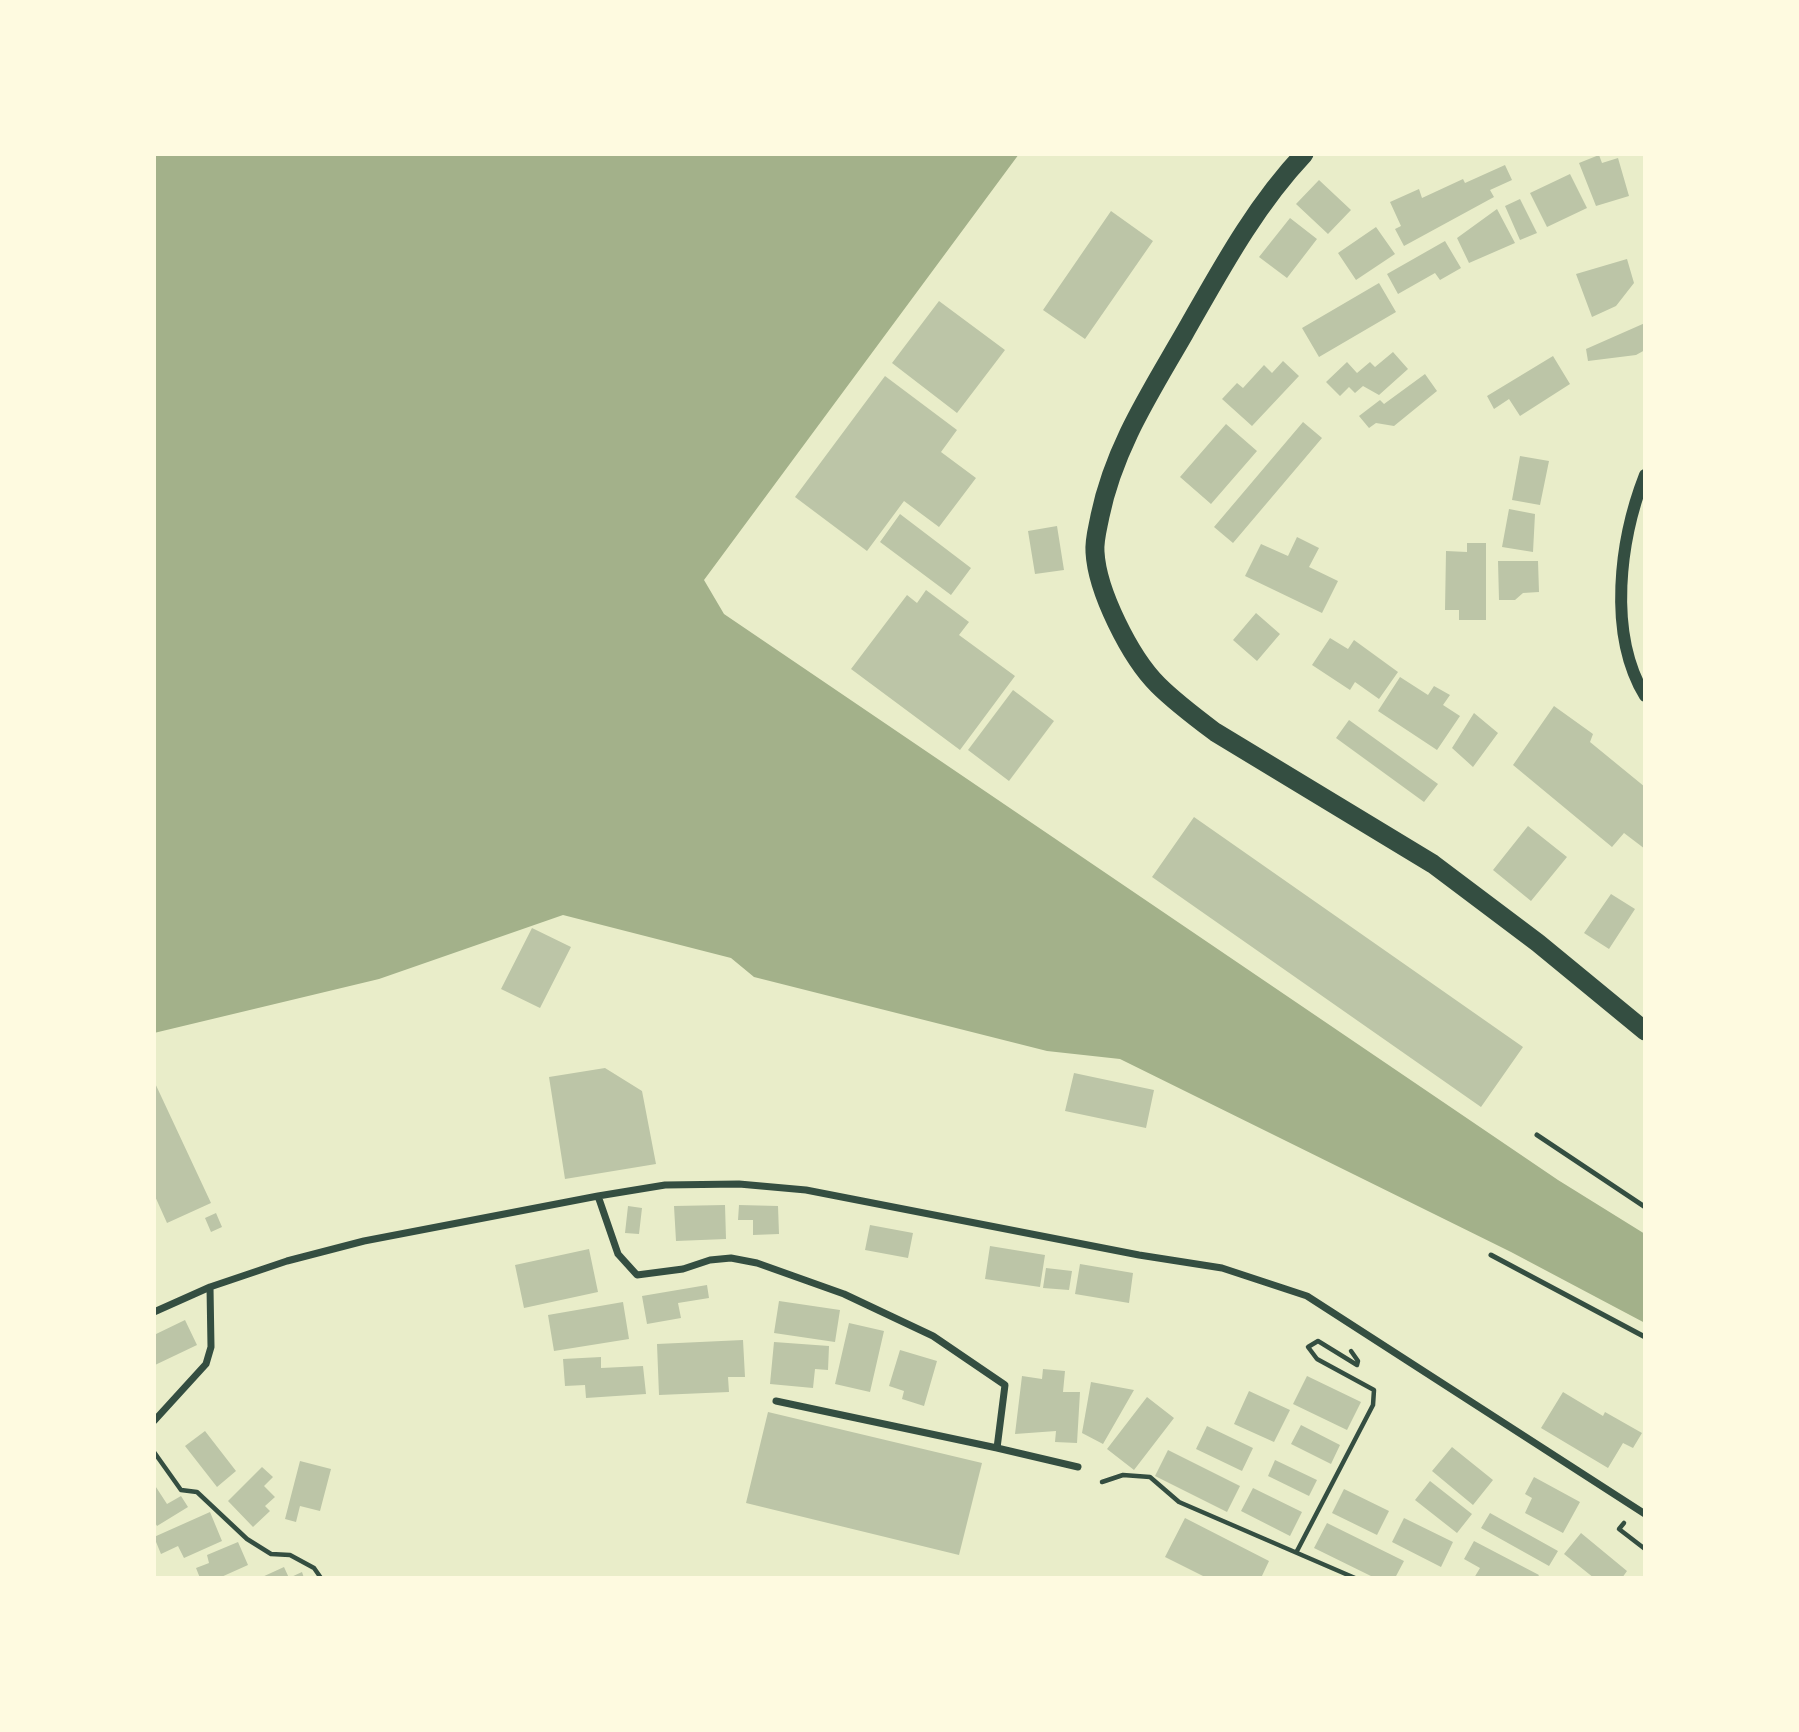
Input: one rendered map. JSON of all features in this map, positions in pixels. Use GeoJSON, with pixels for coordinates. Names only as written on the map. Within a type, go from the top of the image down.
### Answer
{"type":"FeatureCollection","features":[{"type":"Feature","properties":{"kind":"highway"},"geometry":{"type":"LineString","coordinates":[[1304,154],[1281,178],[1250,222],[1124,438],[1106,488],[1095,552],[1107,599],[1134,653],[1156,683],[1188,712],[1214,732],[1433,864],[1538,943],[1645,1031]]}},
{"type":"Feature","properties":{"kind":"street"},"geometry":{"type":"LineString","coordinates":[[1645,475],[1633,505],[1622,551],[1624,638],[1645,696]]}},
{"type":"Feature","properties":{"kind":"street"},"geometry":{"type":"LineString","coordinates":[[154,1312],[210,1287],[287,1261],[364,1241],[598,1196],[677,1185],[739,1184],[829,1194],[1139,1255],[1222,1268],[1307,1296],[1645,1514]]}},
{"type":"Feature","properties":{"kind":"street"},"geometry":{"type":"LineString","coordinates":[[598,1196],[618,1254],[637,1275],[683,1269],[710,1260],[731,1258],[757,1263],[844,1294],[933,1336],[1005,1385],[997,1448]]}},
{"type":"Feature","properties":{"kind":"street"},"geometry":{"type":"LineString","coordinates":[[154,1421],[206,1364],[211,1348],[210,1287]]}},
{"type":"Feature","properties":{"kind":"street"},"geometry":{"type":"LineString","coordinates":[[776,1401],[1078,1467]]}},
{"type":"Feature","properties":{"kind":"lane"},"geometry":{"type":"LineString","coordinates":[[1537,1135],[1645,1207]]}},
{"type":"Feature","properties":{"kind":"lane"},"geometry":{"type":"LineString","coordinates":[[1491,1255],[1645,1337]]}},
{"type":"Feature","properties":{"kind":"path"},"geometry":{"type":"LineString","coordinates":[[1297,1551],[1373,1405],[1374,1390],[1317,1359],[1308,1348],[1318,1341],[1357,1365],[1358,1361],[1343,1338],[1348,1323]]}},
{"type":"Feature","properties":{"kind":"path"},"geometry":{"type":"LineString","coordinates":[[154,1452],[181,1490],[197,1492],[247,1539],[271,1554],[290,1555],[314,1568],[321,1578]]}},
{"type":"Feature","properties":{"kind":"path"},"geometry":{"type":"LineString","coordinates":[[1102,1482],[1123,1475],[1150,1478],[1179,1502],[1355,1578]]}},
{"type":"Feature","properties":{"kind":"shaded area"},"geometry":{"type":"Polygon","coordinates":[[[154,154],[1019,154],[704,580],[724,614],[1558,1180],[1645,1234],[1645,1323],[1511,1252],[1120,1059],[1047,1051],[754,977],[731,958],[563,915],[379,979],[154,1033],[154,154]]]}},
{"type":"Feature","properties":{"kind":"building"},"geometry":{"type":"Polygon","coordinates":[[[1599,155],[1602,163],[1618,158],[1629,196],[1596,206],[1579,163],[1599,155]]]}},
{"type":"Feature","properties":{"kind":"building"},"geometry":{"type":"Polygon","coordinates":[[[1505,165],[1512,180],[1490,190],[1494,197],[1404,246],[1395,229],[1401,226],[1390,202],[1419,189],[1422,198],[1463,179],[1465,183],[1505,165]]]}},
{"type":"Feature","properties":{"kind":"building"},"geometry":{"type":"Polygon","coordinates":[[[1570,174],[1587,208],[1547,227],[1530,193],[1570,174]]]}},
{"type":"Feature","properties":{"kind":"building"},"geometry":{"type":"Polygon","coordinates":[[[1319,180],[1351,210],[1328,234],[1296,204],[1319,180]]]}},
{"type":"Feature","properties":{"kind":"building"},"geometry":{"type":"Polygon","coordinates":[[[1520,199],[1537,233],[1520,240],[1505,206],[1520,199]]]}},
{"type":"Feature","properties":{"kind":"building"},"geometry":{"type":"Polygon","coordinates":[[[1497,209],[1515,243],[1469,263],[1457,238],[1497,209]]]}},
{"type":"Feature","properties":{"kind":"building"},"geometry":{"type":"Polygon","coordinates":[[[1111,211],[1153,241],[1085,339],[1043,310],[1111,211]]]}},
{"type":"Feature","properties":{"kind":"building"},"geometry":{"type":"Polygon","coordinates":[[[1290,218],[1317,239],[1287,278],[1259,257],[1290,218]]]}},
{"type":"Feature","properties":{"kind":"building"},"geometry":{"type":"Polygon","coordinates":[[[1376,227],[1395,254],[1356,280],[1338,253],[1376,227]]]}},
{"type":"Feature","properties":{"kind":"building"},"geometry":{"type":"Polygon","coordinates":[[[1445,241],[1461,268],[1440,280],[1435,273],[1398,294],[1387,274],[1445,241]]]}},
{"type":"Feature","properties":{"kind":"building"},"geometry":{"type":"Polygon","coordinates":[[[1627,259],[1634,283],[1616,306],[1592,317],[1576,274],[1627,259]]]}},
{"type":"Feature","properties":{"kind":"building"},"geometry":{"type":"Polygon","coordinates":[[[1379,283],[1396,312],[1319,357],[1302,328],[1379,283]]]}},
{"type":"Feature","properties":{"kind":"building"},"geometry":{"type":"Polygon","coordinates":[[[939,301],[1005,350],[957,413],[892,363],[939,301]]]}},
{"type":"Feature","properties":{"kind":"building"},"geometry":{"type":"Polygon","coordinates":[[[1645,323],[1645,350],[1636,355],[1588,361],[1586,349],[1645,323]]]}},
{"type":"Feature","properties":{"kind":"building"},"geometry":{"type":"Polygon","coordinates":[[[1393,352],[1408,369],[1379,395],[1363,386],[1355,393],[1349,387],[1340,396],[1326,382],[1347,362],[1357,373],[1370,362],[1375,367],[1393,352]]]}},
{"type":"Feature","properties":{"kind":"building"},"geometry":{"type":"Polygon","coordinates":[[[1553,356],[1570,384],[1520,416],[1509,399],[1494,409],[1487,396],[1553,356]]]}},
{"type":"Feature","properties":{"kind":"building"},"geometry":{"type":"Polygon","coordinates":[[[1283,361],[1299,376],[1252,426],[1222,399],[1237,383],[1243,388],[1264,365],[1272,373],[1283,361]]]}},
{"type":"Feature","properties":{"kind":"building"},"geometry":{"type":"Polygon","coordinates":[[[1425,374],[1437,391],[1394,426],[1376,423],[1369,428],[1359,416],[1380,400],[1384,404],[1425,374]]]}},
{"type":"Feature","properties":{"kind":"building"},"geometry":{"type":"Polygon","coordinates":[[[885,376],[957,430],[941,452],[976,478],[939,527],[904,501],[867,551],[795,497],[885,376]]]}},
{"type":"Feature","properties":{"kind":"building"},"geometry":{"type":"Polygon","coordinates":[[[1303,422],[1322,438],[1233,543],[1214,527],[1303,422]]]}},
{"type":"Feature","properties":{"kind":"building"},"geometry":{"type":"Polygon","coordinates":[[[1226,424],[1257,451],[1211,504],[1180,477],[1226,424]]]}},
{"type":"Feature","properties":{"kind":"building"},"geometry":{"type":"Polygon","coordinates":[[[1520,456],[1549,461],[1540,505],[1512,500],[1520,456]]]}},
{"type":"Feature","properties":{"kind":"building"},"geometry":{"type":"Polygon","coordinates":[[[1509,509],[1535,514],[1533,552],[1502,547],[1509,509]]]}},
{"type":"Feature","properties":{"kind":"building"},"geometry":{"type":"Polygon","coordinates":[[[900,514],[971,568],[951,595],[880,542],[900,514]]]}},
{"type":"Feature","properties":{"kind":"building"},"geometry":{"type":"Polygon","coordinates":[[[1057,526],[1064,570],[1035,574],[1028,531],[1057,526]]]}},
{"type":"Feature","properties":{"kind":"building"},"geometry":{"type":"Polygon","coordinates":[[[1297,537],[1319,548],[1309,567],[1338,581],[1322,613],[1245,576],[1261,544],[1288,556],[1297,537]]]}},
{"type":"Feature","properties":{"kind":"building"},"geometry":{"type":"Polygon","coordinates":[[[1467,543],[1486,543],[1486,620],[1459,620],[1459,610],[1445,610],[1446,551],[1467,552],[1467,543]]]}},
{"type":"Feature","properties":{"kind":"building"},"geometry":{"type":"Polygon","coordinates":[[[1498,561],[1538,561],[1539,592],[1523,593],[1515,600],[1499,600],[1498,561]]]}},
{"type":"Feature","properties":{"kind":"building"},"geometry":{"type":"Polygon","coordinates":[[[926,590],[969,622],[959,635],[1015,676],[960,750],[851,669],[907,595],[917,603],[926,590]]]}},
{"type":"Feature","properties":{"kind":"building"},"geometry":{"type":"Polygon","coordinates":[[[1256,613],[1280,634],[1257,661],[1233,640],[1256,613]]]}},
{"type":"Feature","properties":{"kind":"building"},"geometry":{"type":"Polygon","coordinates":[[[1330,638],[1348,649],[1354,640],[1398,672],[1379,699],[1355,682],[1350,690],[1312,665],[1330,638]]]}},
{"type":"Feature","properties":{"kind":"building"},"geometry":{"type":"Polygon","coordinates":[[[1400,677],[1428,695],[1434,686],[1450,695],[1443,705],[1460,716],[1437,750],[1378,711],[1400,677]]]}},
{"type":"Feature","properties":{"kind":"building"},"geometry":{"type":"Polygon","coordinates":[[[1013,690],[1054,721],[1009,781],[968,750],[1013,690]]]}},
{"type":"Feature","properties":{"kind":"building"},"geometry":{"type":"Polygon","coordinates":[[[1554,706],[1593,734],[1590,742],[1645,787],[1645,849],[1624,833],[1612,847],[1513,765],[1554,706]]]}},
{"type":"Feature","properties":{"kind":"building"},"geometry":{"type":"Polygon","coordinates":[[[1474,713],[1498,733],[1473,767],[1452,748],[1474,713]]]}},
{"type":"Feature","properties":{"kind":"building"},"geometry":{"type":"Polygon","coordinates":[[[1349,720],[1438,784],[1424,802],[1336,738],[1349,720]]]}},
{"type":"Feature","properties":{"kind":"building"},"geometry":{"type":"Polygon","coordinates":[[[1194,817],[1523,1047],[1481,1107],[1152,877],[1194,817]]]}},
{"type":"Feature","properties":{"kind":"building"},"geometry":{"type":"Polygon","coordinates":[[[1528,826],[1567,857],[1531,901],[1493,870],[1528,826]]]}},
{"type":"Feature","properties":{"kind":"building"},"geometry":{"type":"Polygon","coordinates":[[[1611,894],[1635,909],[1609,949],[1584,933],[1611,894]]]}},
{"type":"Feature","properties":{"kind":"building"},"geometry":{"type":"Polygon","coordinates":[[[532,928],[571,947],[540,1008],[501,989],[532,928]]]}},
{"type":"Feature","properties":{"kind":"building"},"geometry":{"type":"Polygon","coordinates":[[[605,1068],[642,1091],[656,1164],[565,1179],[549,1077],[605,1068]]]}},
{"type":"Feature","properties":{"kind":"building"},"geometry":{"type":"Polygon","coordinates":[[[1074,1073],[1154,1090],[1146,1128],[1065,1111],[1074,1073]]]}},
{"type":"Feature","properties":{"kind":"building"},"geometry":{"type":"Polygon","coordinates":[[[154,1081],[211,1203],[167,1223],[154,1194],[154,1081]]]}},
{"type":"Feature","properties":{"kind":"building"},"geometry":{"type":"Polygon","coordinates":[[[725,1205],[726,1239],[676,1241],[674,1206],[725,1205]]]}},
{"type":"Feature","properties":{"kind":"building"},"geometry":{"type":"Polygon","coordinates":[[[739,1205],[778,1206],[779,1234],[753,1235],[753,1220],[738,1220],[739,1205]]]}},
{"type":"Feature","properties":{"kind":"building"},"geometry":{"type":"Polygon","coordinates":[[[628,1206],[642,1208],[639,1234],[625,1233],[628,1206]]]}},
{"type":"Feature","properties":{"kind":"building"},"geometry":{"type":"Polygon","coordinates":[[[216,1213],[222,1227],[211,1232],[205,1218],[216,1213]]]}},
{"type":"Feature","properties":{"kind":"building"},"geometry":{"type":"Polygon","coordinates":[[[870,1225],[913,1233],[908,1258],[865,1250],[870,1225]]]}},
{"type":"Feature","properties":{"kind":"building"},"geometry":{"type":"Polygon","coordinates":[[[990,1246],[1045,1255],[1040,1287],[985,1279],[990,1246]]]}},
{"type":"Feature","properties":{"kind":"building"},"geometry":{"type":"Polygon","coordinates":[[[589,1249],[598,1292],[524,1308],[515,1265],[589,1249]]]}},
{"type":"Feature","properties":{"kind":"building"},"geometry":{"type":"Polygon","coordinates":[[[1080,1264],[1133,1273],[1129,1303],[1075,1294],[1080,1264]]]}},
{"type":"Feature","properties":{"kind":"building"},"geometry":{"type":"Polygon","coordinates":[[[1046,1268],[1072,1271],[1069,1290],[1043,1288],[1046,1268]]]}},
{"type":"Feature","properties":{"kind":"building"},"geometry":{"type":"Polygon","coordinates":[[[707,1285],[709,1298],[678,1303],[681,1318],[647,1324],[642,1296],[707,1285]]]}},
{"type":"Feature","properties":{"kind":"building"},"geometry":{"type":"Polygon","coordinates":[[[779,1301],[840,1310],[835,1342],[774,1333],[779,1301]]]}},
{"type":"Feature","properties":{"kind":"building"},"geometry":{"type":"Polygon","coordinates":[[[623,1302],[629,1339],[554,1351],[548,1315],[623,1302]]]}},
{"type":"Feature","properties":{"kind":"building"},"geometry":{"type":"Polygon","coordinates":[[[185,1320],[197,1345],[155,1365],[154,1335],[185,1320]]]}},
{"type":"Feature","properties":{"kind":"building"},"geometry":{"type":"Polygon","coordinates":[[[849,1323],[884,1331],[870,1392],[835,1384],[849,1323]]]}},
{"type":"Feature","properties":{"kind":"building"},"geometry":{"type":"Polygon","coordinates":[[[743,1340],[745,1377],[728,1377],[729,1392],[659,1395],[657,1344],[743,1340]]]}},
{"type":"Feature","properties":{"kind":"building"},"geometry":{"type":"Polygon","coordinates":[[[774,1342],[829,1346],[828,1370],[815,1369],[813,1388],[770,1384],[774,1342]]]}},
{"type":"Feature","properties":{"kind":"building"},"geometry":{"type":"Polygon","coordinates":[[[900,1350],[937,1361],[924,1406],[902,1399],[904,1391],[889,1386],[900,1350]]]}},
{"type":"Feature","properties":{"kind":"building"},"geometry":{"type":"Polygon","coordinates":[[[601,1357],[601,1368],[643,1366],[646,1394],[586,1398],[585,1385],[565,1386],[563,1359],[601,1357]]]}},
{"type":"Feature","properties":{"kind":"building"},"geometry":{"type":"Polygon","coordinates":[[[1043,1369],[1065,1371],[1063,1392],[1080,1392],[1077,1443],[1055,1442],[1056,1431],[1015,1434],[1022,1376],[1042,1379],[1043,1369]]]}},
{"type":"Feature","properties":{"kind":"building"},"geometry":{"type":"Polygon","coordinates":[[[1307,1376],[1361,1402],[1347,1430],[1293,1404],[1307,1376]]]}},
{"type":"Feature","properties":{"kind":"building"},"geometry":{"type":"Polygon","coordinates":[[[1091,1382],[1134,1390],[1103,1444],[1082,1433],[1091,1382]]]}},
{"type":"Feature","properties":{"kind":"building"},"geometry":{"type":"Polygon","coordinates":[[[1249,1391],[1290,1410],[1274,1442],[1234,1424],[1249,1391]]]}},
{"type":"Feature","properties":{"kind":"building"},"geometry":{"type":"Polygon","coordinates":[[[1563,1392],[1603,1416],[1605,1412],[1642,1433],[1633,1448],[1623,1443],[1608,1468],[1541,1428],[1563,1392]]]}},
{"type":"Feature","properties":{"kind":"building"},"geometry":{"type":"Polygon","coordinates":[[[1147,1397],[1174,1418],[1134,1470],[1107,1449],[1147,1397]]]}},
{"type":"Feature","properties":{"kind":"building"},"geometry":{"type":"Polygon","coordinates":[[[768,1412],[982,1463],[959,1555],[746,1503],[768,1412]]]}},
{"type":"Feature","properties":{"kind":"building"},"geometry":{"type":"Polygon","coordinates":[[[1301,1425],[1340,1445],[1331,1464],[1291,1444],[1301,1425]]]}},
{"type":"Feature","properties":{"kind":"building"},"geometry":{"type":"Polygon","coordinates":[[[1207,1426],[1253,1448],[1242,1471],[1196,1449],[1207,1426]]]}},
{"type":"Feature","properties":{"kind":"building"},"geometry":{"type":"Polygon","coordinates":[[[205,1431],[236,1471],[217,1487],[185,1446],[205,1431]]]}},
{"type":"Feature","properties":{"kind":"building"},"geometry":{"type":"Polygon","coordinates":[[[1452,1447],[1493,1480],[1473,1505],[1432,1471],[1452,1447]]]}},
{"type":"Feature","properties":{"kind":"building"},"geometry":{"type":"Polygon","coordinates":[[[1168,1450],[1240,1486],[1227,1512],[1155,1476],[1168,1450]]]}},
{"type":"Feature","properties":{"kind":"building"},"geometry":{"type":"Polygon","coordinates":[[[1275,1460],[1317,1480],[1309,1496],[1268,1476],[1275,1460]]]}},
{"type":"Feature","properties":{"kind":"building"},"geometry":{"type":"Polygon","coordinates":[[[300,1461],[331,1469],[320,1511],[300,1506],[296,1522],[285,1519],[300,1461]]]}},
{"type":"Feature","properties":{"kind":"building"},"geometry":{"type":"Polygon","coordinates":[[[262,1467],[273,1477],[264,1486],[275,1497],[265,1506],[270,1511],[253,1527],[228,1501],[262,1467]]]}},
{"type":"Feature","properties":{"kind":"building"},"geometry":{"type":"Polygon","coordinates":[[[1534,1477],[1580,1502],[1563,1533],[1525,1513],[1532,1498],[1525,1494],[1534,1477]]]}},
{"type":"Feature","properties":{"kind":"building"},"geometry":{"type":"Polygon","coordinates":[[[1430,1481],[1472,1514],[1457,1533],[1415,1500],[1430,1481]]]}},
{"type":"Feature","properties":{"kind":"building"},"geometry":{"type":"Polygon","coordinates":[[[154,1484],[167,1504],[181,1496],[188,1507],[157,1526],[154,1521],[154,1484]]]}},
{"type":"Feature","properties":{"kind":"building"},"geometry":{"type":"Polygon","coordinates":[[[1253,1488],[1302,1512],[1290,1536],[1241,1511],[1253,1488]]]}},
{"type":"Feature","properties":{"kind":"building"},"geometry":{"type":"Polygon","coordinates":[[[1344,1489],[1389,1511],[1377,1535],[1332,1513],[1344,1489]]]}},
{"type":"Feature","properties":{"kind":"building"},"geometry":{"type":"Polygon","coordinates":[[[210,1512],[222,1541],[184,1558],[178,1546],[161,1554],[154,1537],[210,1512]]]}},
{"type":"Feature","properties":{"kind":"building"},"geometry":{"type":"Polygon","coordinates":[[[1490,1513],[1558,1551],[1549,1566],[1481,1528],[1490,1513]]]}},
{"type":"Feature","properties":{"kind":"building"},"geometry":{"type":"Polygon","coordinates":[[[1185,1518],[1269,1561],[1261,1578],[1207,1578],[1165,1557],[1185,1518]]]}},
{"type":"Feature","properties":{"kind":"building"},"geometry":{"type":"Polygon","coordinates":[[[1404,1518],[1453,1542],[1441,1567],[1392,1542],[1404,1518]]]}},
{"type":"Feature","properties":{"kind":"building"},"geometry":{"type":"Polygon","coordinates":[[[1327,1523],[1404,1561],[1395,1578],[1375,1578],[1314,1548],[1327,1523]]]}},
{"type":"Feature","properties":{"kind":"building"},"geometry":{"type":"Polygon","coordinates":[[[1581,1533],[1627,1571],[1622,1578],[1594,1578],[1564,1554],[1581,1533]]]}},
{"type":"Feature","properties":{"kind":"building"},"geometry":{"type":"Polygon","coordinates":[[[1474,1541],[1539,1575],[1537,1578],[1474,1578],[1480,1568],[1464,1559],[1474,1541]]]}},
{"type":"Feature","properties":{"kind":"building"},"geometry":{"type":"Polygon","coordinates":[[[238,1542],[248,1565],[219,1578],[200,1578],[196,1568],[209,1563],[207,1555],[238,1542]]]}},
{"type":"Feature","properties":{"kind":"building"},"geometry":{"type":"Polygon","coordinates":[[[284,1567],[289,1578],[260,1578],[284,1567]]]}},
{"type":"Feature","properties":{"kind":"building"},"geometry":{"type":"Polygon","coordinates":[[[302,1572],[304,1578],[289,1578],[302,1572]]]}}]}
